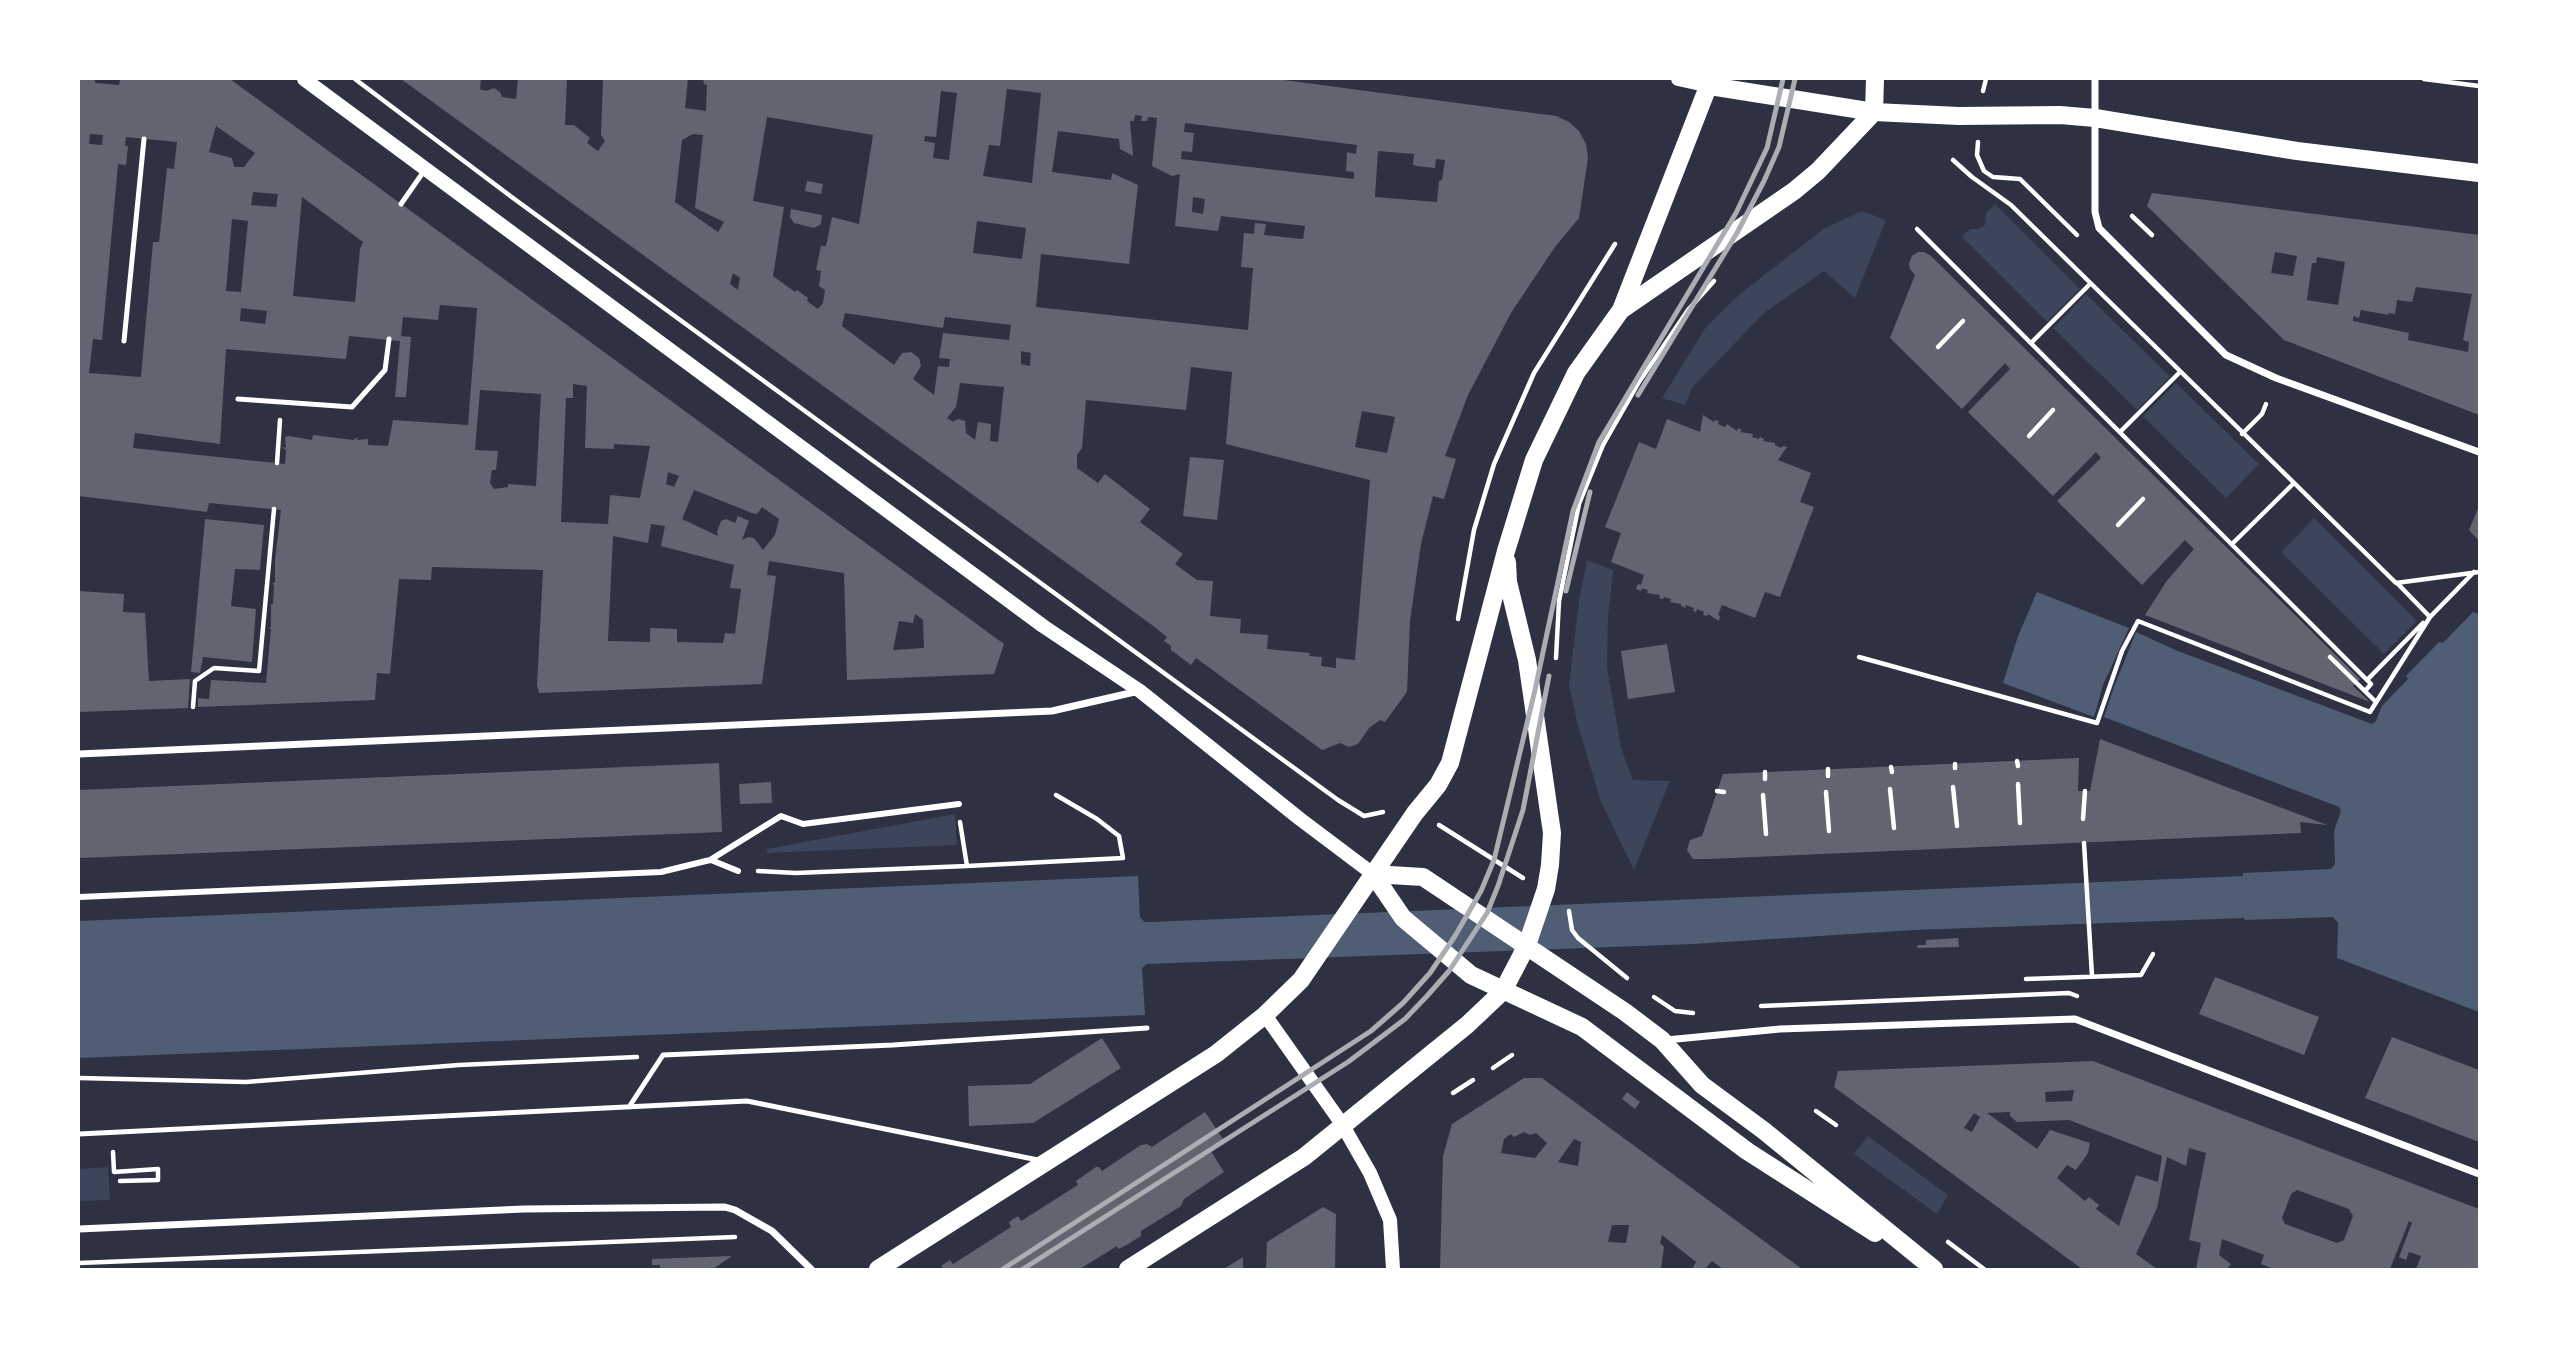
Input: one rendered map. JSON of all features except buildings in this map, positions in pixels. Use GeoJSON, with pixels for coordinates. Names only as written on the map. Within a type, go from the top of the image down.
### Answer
{"type":"FeatureCollection","features":[{"type":"Feature","properties":{"kind":"main road"},"geometry":{"type":"LineString","coordinates":[[304,79],[1043,626],[1140,691],[1373,874],[1403,918],[1471,975],[1581,1027],[1747,1151],[1915,1263],[1934,1269]]}},
{"type":"Feature","properties":{"kind":"main road"},"geometry":{"type":"LineString","coordinates":[[1678,79],[1711,82],[1874,112],[2095,118],[2297,151],[2479,173]]}},
{"type":"Feature","properties":{"kind":"main road"},"geometry":{"type":"LineString","coordinates":[[1621,310],[1794,191],[1818,171],[1874,112],[1875,79]]}},
{"type":"Feature","properties":{"kind":"main road"},"geometry":{"type":"LineString","coordinates":[[878,1269],[1216,1054],[1265,1016],[1301,980],[1415,813],[1438,785],[1450,764],[1506,551],[1534,460],[1576,373],[1621,310],[1711,82]]}},
{"type":"Feature","properties":{"kind":"main road"},"geometry":{"type":"LineString","coordinates":[[1128,1269],[1294,1164],[1467,1025],[1503,990],[1527,945],[1546,889],[1552,833],[1527,660],[1508,582],[1506,551]]}},
{"type":"Feature","properties":{"kind":"main road"},"geometry":{"type":"LineString","coordinates":[[1373,874],[1423,877],[1527,945],[1662,1040],[1702,1085],[1763,1130],[1915,1263]]}},
{"type":"Feature","properties":{"kind":"main road"},"geometry":{"type":"LineString","coordinates":[[1265,1016],[1342,1125],[1370,1173],[1390,1220],[1393,1269]]}},
{"type":"Feature","properties":{"kind":"street"},"geometry":{"type":"LineString","coordinates":[[2095,79],[2095,212],[2099,228],[2226,355],[2276,378],[2479,452]]}},
{"type":"Feature","properties":{"kind":"street"},"geometry":{"type":"LineString","coordinates":[[79,754],[1052,711],[1140,691]]}},
{"type":"Feature","properties":{"kind":"street"},"geometry":{"type":"LineString","coordinates":[[79,897],[662,872],[710,860],[781,816],[803,824],[958,804]]}},
{"type":"Feature","properties":{"kind":"street"},"geometry":{"type":"LineString","coordinates":[[710,860],[738,871]]}},
{"type":"Feature","properties":{"kind":"street"},"geometry":{"type":"LineString","coordinates":[[1662,1040],[1780,1029],[2075,1019],[2479,1174]]}},
{"type":"Feature","properties":{"kind":"street"},"geometry":{"type":"LineString","coordinates":[[79,1230],[524,1209],[725,1207],[736,1210],[772,1231],[811,1269]]}},
{"type":"Feature","properties":{"kind":"lane"},"geometry":{"type":"LineString","coordinates":[[124,341],[144,139]]}},
{"type":"Feature","properties":{"kind":"lane"},"geometry":{"type":"LineString","coordinates":[[401,204],[426,169]]}},
{"type":"Feature","properties":{"kind":"lane"},"geometry":{"type":"LineString","coordinates":[[238,398],[352,407],[385,370],[388,340]]}},
{"type":"Feature","properties":{"kind":"lane"},"geometry":{"type":"LineString","coordinates":[[629,1107],[663,1055],[894,1045],[1147,1028]]}},
{"type":"Feature","properties":{"kind":"lane"},"geometry":{"type":"LineString","coordinates":[[79,1135],[747,1101],[1045,1162]]}},
{"type":"Feature","properties":{"kind":"path"},"geometry":{"type":"LineString","coordinates":[[355,79],[558,231],[1338,800],[1364,816],[1382,812]]}},
{"type":"Feature","properties":{"kind":"path"},"geometry":{"type":"LineString","coordinates":[[2424,79],[2479,86]]}},
{"type":"Feature","properties":{"kind":"path"},"geometry":{"type":"LineString","coordinates":[[1977,155],[1984,171],[1993,177],[2020,179],[2080,237]]}},
{"type":"Feature","properties":{"kind":"path"},"geometry":{"type":"LineString","coordinates":[[1953,160],[2011,205],[2430,617]]}},
{"type":"Feature","properties":{"kind":"path"},"geometry":{"type":"LineString","coordinates":[[2132,216],[2152,235]]}},
{"type":"Feature","properties":{"kind":"path"},"geometry":{"type":"LineString","coordinates":[[1917,229],[2371,684],[2365,691]]}},
{"type":"Feature","properties":{"kind":"path"},"geometry":{"type":"LineString","coordinates":[[1556,668],[1559,601],[1579,504],[1603,445],[1639,382],[1688,310],[1715,279]]}},
{"type":"Feature","properties":{"kind":"path"},"geometry":{"type":"LineString","coordinates":[[2031,343],[2090,284]]}},
{"type":"Feature","properties":{"kind":"path"},"geometry":{"type":"LineString","coordinates":[[1938,347],[1963,321]]}},
{"type":"Feature","properties":{"kind":"path"},"geometry":{"type":"LineString","coordinates":[[2120,432],[2180,372]]}},
{"type":"Feature","properties":{"kind":"path"},"geometry":{"type":"LineString","coordinates":[[277,463],[281,402]]}},
{"type":"Feature","properties":{"kind":"path"},"geometry":{"type":"LineString","coordinates":[[2242,434],[2262,414],[2266,404]]}},
{"type":"Feature","properties":{"kind":"path"},"geometry":{"type":"LineString","coordinates":[[2029,436],[2053,410]]}},
{"type":"Feature","properties":{"kind":"path"},"geometry":{"type":"LineString","coordinates":[[2232,544],[2293,484]]}},
{"type":"Feature","properties":{"kind":"path"},"geometry":{"type":"LineString","coordinates":[[2118,525],[2143,499]]}},
{"type":"Feature","properties":{"kind":"path"},"geometry":{"type":"LineString","coordinates":[[193,707],[195,681],[215,668],[259,671],[274,509]]}},
{"type":"Feature","properties":{"kind":"path"},"geometry":{"type":"LineString","coordinates":[[2367,680],[2477,572]]}},
{"type":"Feature","properties":{"kind":"path"},"geometry":{"type":"LineString","coordinates":[[2396,583],[2477,572]]}},
{"type":"Feature","properties":{"kind":"path"},"geometry":{"type":"LineString","coordinates":[[1859,657],[2097,723],[2122,651],[2138,621],[2370,712],[2430,617]]}},
{"type":"Feature","properties":{"kind":"path"},"geometry":{"type":"LineString","coordinates":[[2330,657],[2376,702]]}},
{"type":"Feature","properties":{"kind":"path"},"geometry":{"type":"LineString","coordinates":[[1828,769],[1828,776]]}},
{"type":"Feature","properties":{"kind":"path"},"geometry":{"type":"LineString","coordinates":[[1765,772],[1765,779]]}},
{"type":"Feature","properties":{"kind":"path"},"geometry":{"type":"LineString","coordinates":[[2018,784],[2020,823]]}},
{"type":"Feature","properties":{"kind":"path"},"geometry":{"type":"LineString","coordinates":[[1953,787],[1957,826]]}},
{"type":"Feature","properties":{"kind":"path"},"geometry":{"type":"LineString","coordinates":[[1890,789],[1894,828]]}},
{"type":"Feature","properties":{"kind":"path"},"geometry":{"type":"LineString","coordinates":[[1717,791],[1724,792]]}},
{"type":"Feature","properties":{"kind":"path"},"geometry":{"type":"LineString","coordinates":[[2083,819],[2085,791]]}},
{"type":"Feature","properties":{"kind":"path"},"geometry":{"type":"LineString","coordinates":[[1826,792],[1829,831]]}},
{"type":"Feature","properties":{"kind":"path"},"geometry":{"type":"LineString","coordinates":[[738,871],[796,873],[1123,858],[1119,836],[1097,819],[1056,795]]}},
{"type":"Feature","properties":{"kind":"path"},"geometry":{"type":"LineString","coordinates":[[1763,795],[1766,834]]}},
{"type":"Feature","properties":{"kind":"path"},"geometry":{"type":"LineString","coordinates":[[1415,813],[1440,825],[1521,877],[1546,889]]}},
{"type":"Feature","properties":{"kind":"path"},"geometry":{"type":"LineString","coordinates":[[961,838],[967,866]]}},
{"type":"Feature","properties":{"kind":"path"},"geometry":{"type":"LineString","coordinates":[[2084,843],[2092,976]]}},
{"type":"Feature","properties":{"kind":"path"},"geometry":{"type":"LineString","coordinates":[[1569,910],[1572,929],[1578,938],[1623,974]]}},
{"type":"Feature","properties":{"kind":"path"},"geometry":{"type":"LineString","coordinates":[[2026,979],[2141,975],[2153,954]]}},
{"type":"Feature","properties":{"kind":"path"},"geometry":{"type":"LineString","coordinates":[[1777,1004],[2069,993]]}},
{"type":"Feature","properties":{"kind":"path"},"geometry":{"type":"LineString","coordinates":[[1675,1011],[1702,1014]]}},
{"type":"Feature","properties":{"kind":"path"},"geometry":{"type":"LineString","coordinates":[[79,1078],[246,1082],[459,1065],[663,1055]]}},
{"type":"Feature","properties":{"kind":"path"},"geometry":{"type":"LineString","coordinates":[[1493,1068],[1513,1055]]}},
{"type":"Feature","properties":{"kind":"path"},"geometry":{"type":"LineString","coordinates":[[1453,1093],[1473,1080]]}},
{"type":"Feature","properties":{"kind":"path"},"geometry":{"type":"LineString","coordinates":[[1816,1111],[1836,1125]]}},
{"type":"Feature","properties":{"kind":"path"},"geometry":{"type":"LineString","coordinates":[[114,1172],[158,1170],[158,1180],[120,1181]]}},
{"type":"Feature","properties":{"kind":"path"},"geometry":{"type":"LineString","coordinates":[[79,1263],[737,1237]]}},
{"type":"Feature","properties":{"kind":"shaded area"},"geometry":{"type":"Polygon","coordinates":[[[1995,204],[2080,289],[2047,322],[1962,237],[1970,229],[1985,225],[1986,213],[1995,204]]]}},
{"type":"Feature","properties":{"kind":"shaded area"},"geometry":{"type":"Polygon","coordinates":[[[1862,211],[1886,220],[1855,298],[1824,271],[1764,313],[1692,388],[1685,405],[1662,398],[1706,327],[1741,293],[1825,228],[1862,211]]]}},
{"type":"Feature","properties":{"kind":"shaded area"},"geometry":{"type":"Polygon","coordinates":[[[2086,294],[2170,377],[2137,410],[2053,328],[2086,294]]]}},
{"type":"Feature","properties":{"kind":"shaded area"},"geometry":{"type":"Polygon","coordinates":[[[2176,383],[2259,464],[2226,498],[2143,416],[2176,383]]]}},
{"type":"Feature","properties":{"kind":"shaded area"},"geometry":{"type":"Polygon","coordinates":[[[2314,518],[2417,621],[2384,654],[2281,552],[2314,518]]]}},
{"type":"Feature","properties":{"kind":"shaded area"},"geometry":{"type":"Polygon","coordinates":[[[1587,560],[1613,570],[1607,667],[1621,748],[1633,780],[1670,781],[1634,870],[1601,802],[1569,685],[1587,560]]]}},
{"type":"Feature","properties":{"kind":"shaded area"},"geometry":{"type":"Polygon","coordinates":[[[2037,592],[2129,628],[2103,685],[2094,717],[2003,683],[2018,636],[2037,592]]]}},
{"type":"Feature","properties":{"kind":"shaded area"},"geometry":{"type":"Polygon","coordinates":[[[2473,612],[2479,614],[2479,1012],[2337,958],[2338,923],[2333,917],[2244,918],[1914,930],[1694,944],[1147,964],[1142,968],[1145,1015],[79,1058],[79,921],[1138,876],[1140,918],[1151,922],[2243,876],[2243,873],[2331,869],[2335,864],[2334,831],[2341,811],[2339,807],[2104,717],[2136,632],[2178,651],[2372,724],[2382,706],[2408,679],[2406,676],[2473,612]]]}},
{"type":"Feature","properties":{"kind":"shaded area"},"geometry":{"type":"Polygon","coordinates":[[[955,814],[957,845],[767,853],[767,849],[955,814]]]}},
{"type":"Feature","properties":{"kind":"shaded area"},"geometry":{"type":"Polygon","coordinates":[[[1868,1136],[1948,1195],[1937,1214],[1854,1154],[1868,1136]]]}},
{"type":"Feature","properties":{"kind":"shaded area"},"geometry":{"type":"Polygon","coordinates":[[[108,1167],[110,1200],[79,1201],[79,1169],[108,1167]]]}},
{"type":"Feature","properties":{"kind":"railway"},"geometry":{"type":"LineString","coordinates":[[1003,1269],[1371,1031],[1403,1003],[1430,973],[1455,936],[1481,891],[1494,860],[1535,690],[1573,511],[1599,442],[1736,213],[1767,148],[1783,79]]}},
{"type":"Feature","properties":{"kind":"railway"},"geometry":{"type":"LineString","coordinates":[[1638,395],[1737,233],[1764,181],[1779,147],[1795,79]]}},
{"type":"Feature","properties":{"kind":"railway"},"geometry":{"type":"LineString","coordinates":[[1566,591],[1590,492]]}},
{"type":"Feature","properties":{"kind":"railway"},"geometry":{"type":"LineString","coordinates":[[1023,1269],[1348,1062],[1405,1019],[1427,996],[1449,971],[1487,913],[1498,886],[1523,810],[1549,676]]}}]}
